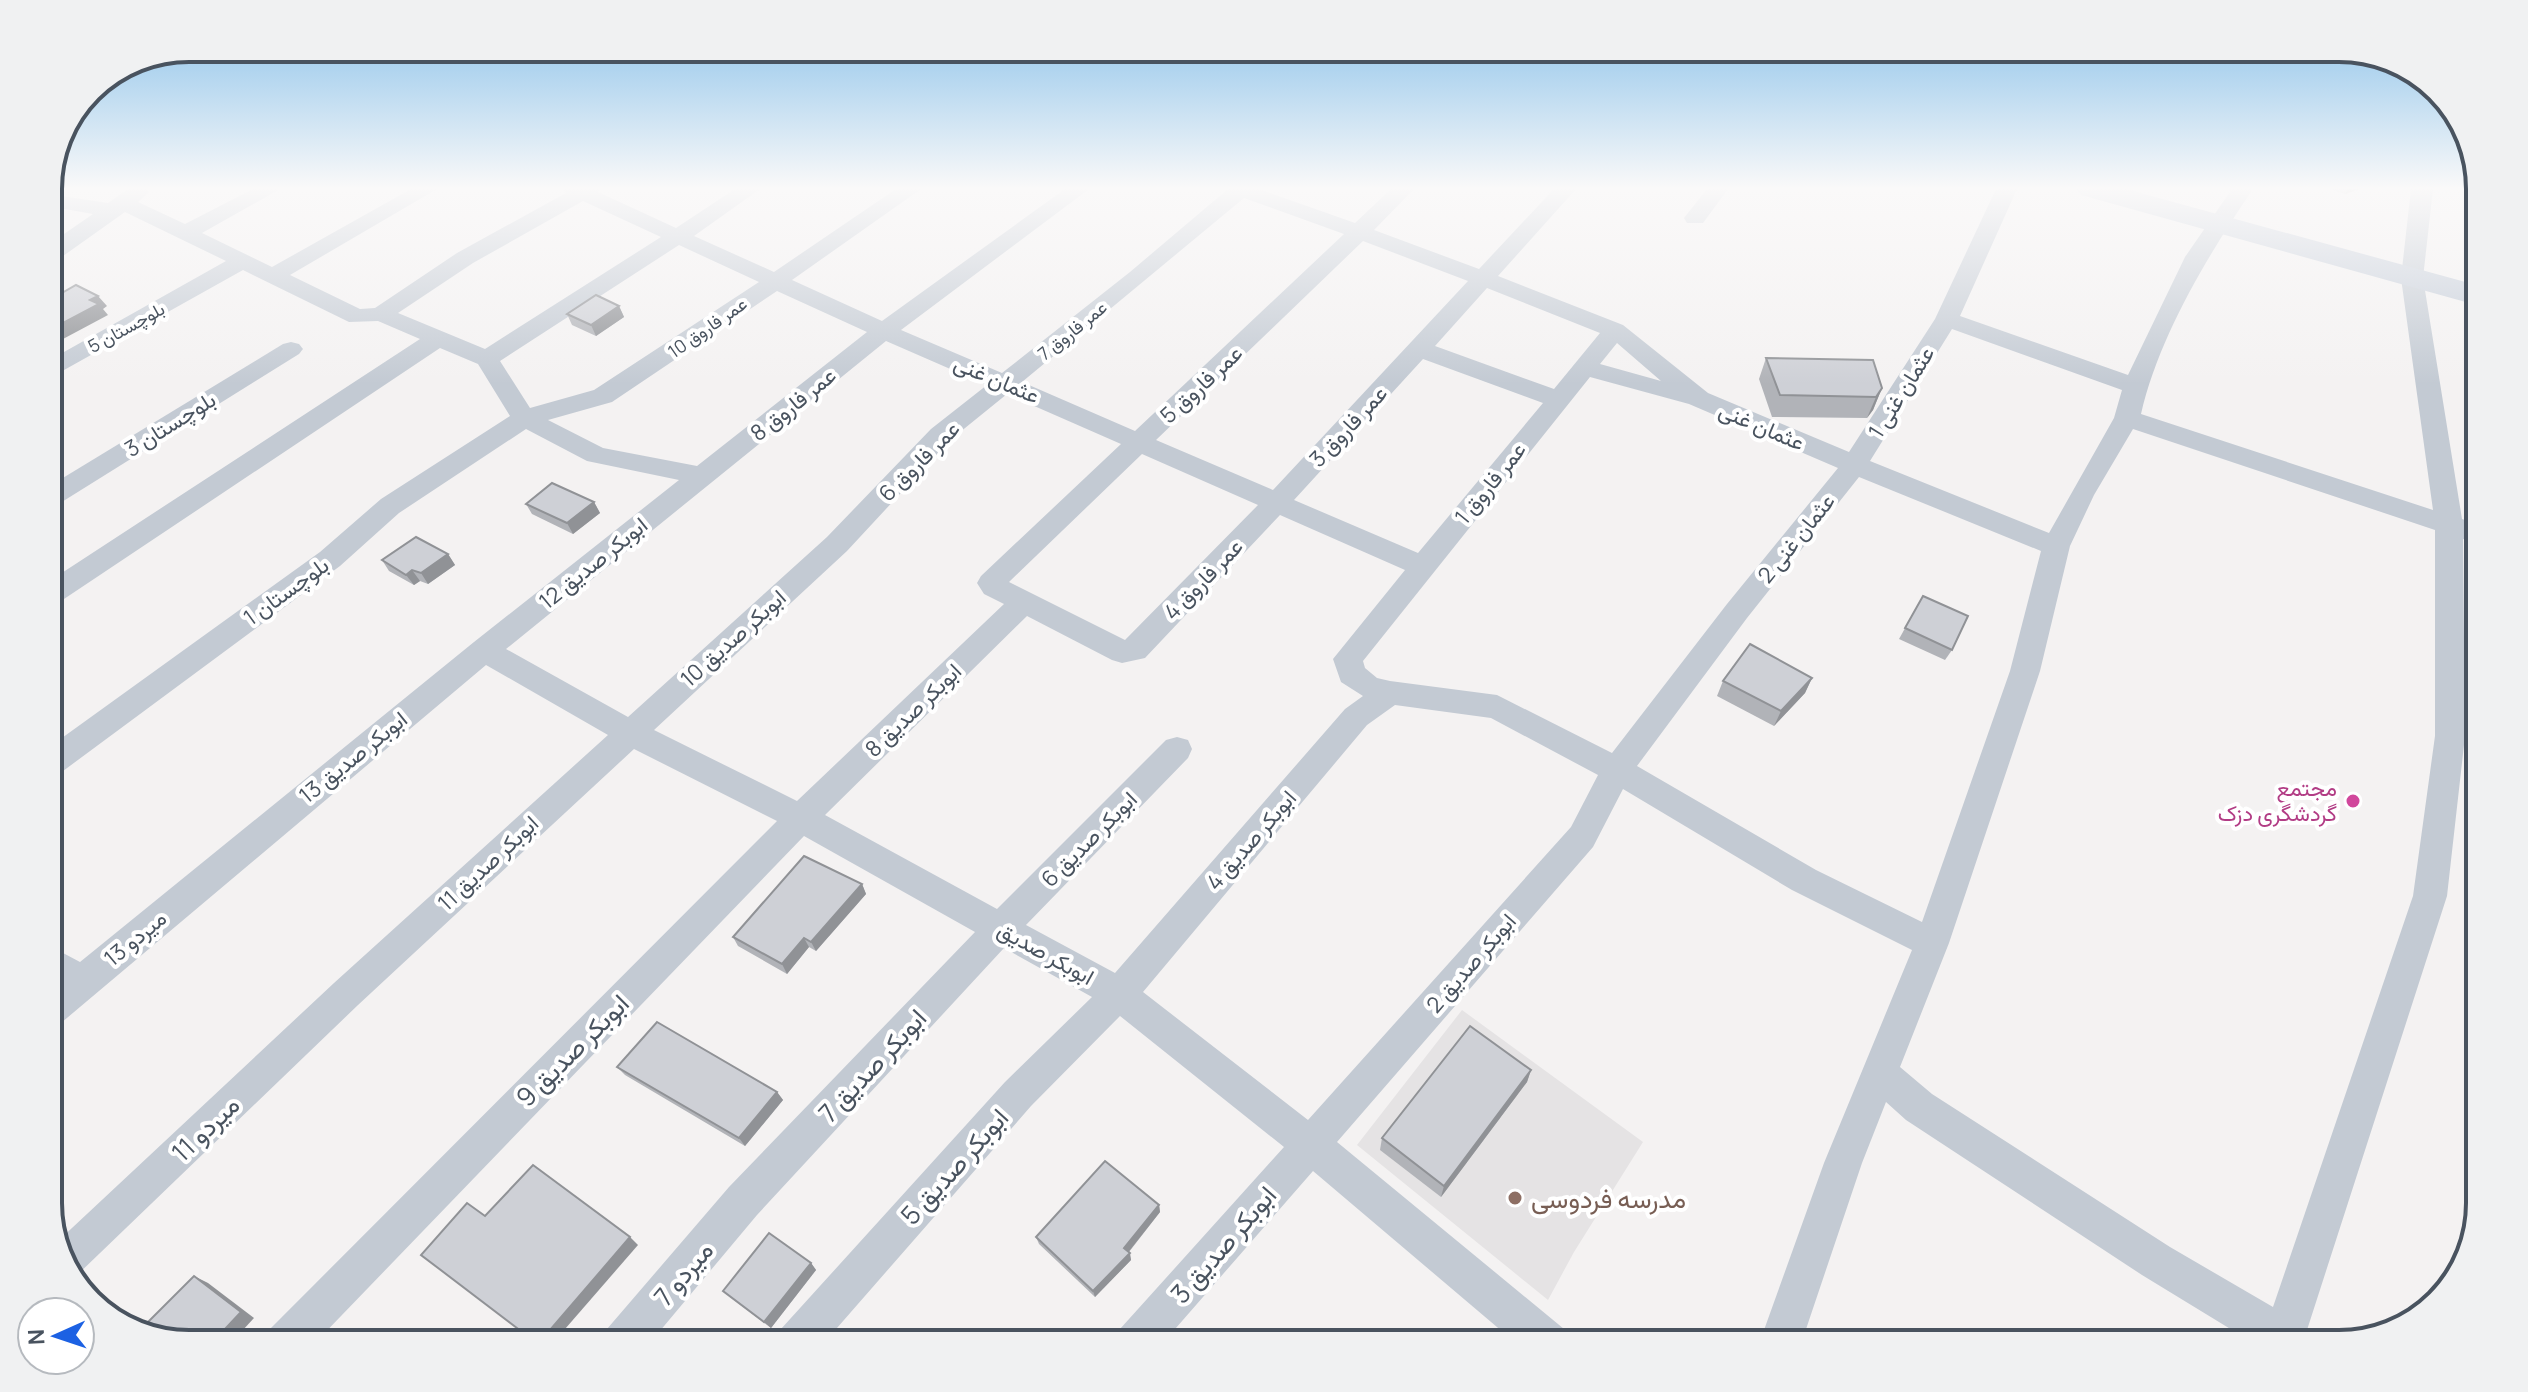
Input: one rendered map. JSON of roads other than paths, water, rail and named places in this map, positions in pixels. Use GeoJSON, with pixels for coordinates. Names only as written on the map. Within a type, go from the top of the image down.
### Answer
{"type":"FeatureCollection","features":[{"type":"Feature","properties":{"kind":"street"},"geometry":{"type":"LineString","coordinates":[[232,254],[357,317],[381,314],[472,254]]}},
{"type":"Feature","properties":{"kind":"street"},"geometry":{"type":"LineString","coordinates":[[275,274],[310,254]]}},
{"type":"Feature","properties":{"kind":"street"},"geometry":{"type":"LineString","coordinates":[[487,359],[564,305],[650,254]]}},
{"type":"Feature","properties":{"kind":"street","name":"عثمان غنی"},"geometry":{"type":"LineString","coordinates":[[719,254],[884,331],[1422,566]]}},
{"type":"Feature","properties":{"kind":"street","name":"عمر فاروق 10"},"geometry":{"type":"LineString","coordinates":[[524,418],[603,396],[815,254]]}},
{"type":"Feature","properties":{"kind":"street","name":"عمر فاروق 8"},"geometry":{"type":"LineString","coordinates":[[702,476],[884,331],[991,254]]}},
{"type":"Feature","properties":{"kind":"street","name":"عمر فاروق 7"},"geometry":{"type":"LineString","coordinates":[[1006,383],[1165,254]]}},
{"type":"Feature","properties":{"kind":"street","name":"عمر فاروق 5"},"geometry":{"type":"LineString","coordinates":[[1024,602],[991,583],[1336,254]]}},
{"type":"Feature","properties":{"kind":"street","name":"عثمان غنی"},"geometry":{"type":"LineString","coordinates":[[1419,254],[1615,330],[1699,399],[2056,546]]}},
{"type":"Feature","properties":{"kind":"street","name":"عمر فاروق 3"},"geometry":{"type":"LineString","coordinates":[[1276,503],[1507,254]]}},
{"type":"Feature","properties":{"kind":"street","name":"عثمان غنی 1"},"geometry":{"type":"LineString","coordinates":[[1854,465],[1947,319],[1977,254]]}},
{"type":"Feature","properties":{"kind":"street"},"geometry":{"type":"LineString","coordinates":[[1785,1330],[1843,1163],[1932,943],[2025,671],[2056,546],[2131,402],[2198,254]]}},
{"type":"Feature","properties":{"kind":"street"},"geometry":{"type":"LineString","coordinates":[[2325,254],[2466,292]]}},
{"type":"Feature","properties":{"kind":"street"},"geometry":{"type":"LineString","coordinates":[[2288,1330],[2430,896],[2450,736],[2464,530],[2412,278],[2415,254]]}},
{"type":"Feature","properties":{"kind":"street","name":"بلوچستان 5"},"geometry":{"type":"LineString","coordinates":[[62,363],[245,260]]}},
{"type":"Feature","properties":{"kind":"street"},"geometry":{"type":"LineString","coordinates":[[381,314],[487,359],[524,418],[596,455],[702,476]]}},
{"type":"Feature","properties":{"kind":"street"},"geometry":{"type":"LineString","coordinates":[[1947,319],[2131,402],[2464,530]]}},
{"type":"Feature","properties":{"kind":"street","name":"عمر فاروق 1"},"geometry":{"type":"LineString","coordinates":[[1390,693],[1367,686],[1351,674],[1348,659],[1615,330]]}},
{"type":"Feature","properties":{"kind":"street"},"geometry":{"type":"LineString","coordinates":[[62,587],[439,338]]}},
{"type":"Feature","properties":{"kind":"street","name":"بلوچستان 3"},"geometry":{"type":"LineString","coordinates":[[62,490],[291,349]]}},
{"type":"Feature","properties":{"kind":"street"},"geometry":{"type":"LineString","coordinates":[[1420,349],[1557,399]]}},
{"type":"Feature","properties":{"kind":"street"},"geometry":{"type":"LineString","coordinates":[[1585,368],[1699,399]]}},
{"type":"Feature","properties":{"kind":"street","name":"عمر فاروق 6"},"geometry":{"type":"LineString","coordinates":[[837,544],[940,435],[1006,383]]}},
{"type":"Feature","properties":{"kind":"street","name":"بلوچستان 1"},"geometry":{"type":"LineString","coordinates":[[62,755],[330,559],[390,506],[489,444],[524,418]]}},
{"type":"Feature","properties":{"kind":"street","name":"عثمان غنی 2"},"geometry":{"type":"LineString","coordinates":[[1617,770],[1737,611],[1854,465]]}},
{"type":"Feature","properties":{"kind":"street","name":"ابوبکر صدیق 12"},"geometry":{"type":"LineString","coordinates":[[484,650],[702,476]]}},
{"type":"Feature","properties":{"kind":"street","name":"عمر فاروق 4"},"geometry":{"type":"LineString","coordinates":[[1024,602],[1129,653],[1276,503]]}},
{"type":"Feature","properties":{"kind":"street","name":"ابوبکر صدیق 10"},"geometry":{"type":"LineString","coordinates":[[629,732],[837,544]]}},
{"type":"Feature","properties":{"kind":"street","name":"ابوبکر صدیق 8"},"geometry":{"type":"LineString","coordinates":[[801,818],[1024,602]]}},
{"type":"Feature","properties":{"kind":"street","name":"ابوبکر صدیق"},"geometry":{"type":"LineString","coordinates":[[484,650],[629,732],[801,818],[1119,994],[1311,1145],[1528,1330]]}},
{"type":"Feature","properties":{"kind":"street","name":"ابوبکر صدیق 13"},"geometry":{"type":"LineString","coordinates":[[222,864],[484,650]]}},
{"type":"Feature","properties":{"kind":"street"},"geometry":{"type":"LineString","coordinates":[[1390,693],[1497,707],[1617,770],[1804,880],[1932,943]]}},
{"type":"Feature","properties":{"kind":"street","name":"ابوبکر صدیق 4"},"geometry":{"type":"LineString","coordinates":[[1119,994],[1356,717],[1390,693]]}},
{"type":"Feature","properties":{"kind":"street","name":"ابوبکر صدیق 11"},"geometry":{"type":"LineString","coordinates":[[346,994],[629,732]]}},
{"type":"Feature","properties":{"kind":"street","name":"ابوبکر صدیق 6"},"geometry":{"type":"LineString","coordinates":[[1001,929],[1177,749]]}},
{"type":"Feature","properties":{"kind":"street","name":"ابوبکر صدیق 2"},"geometry":{"type":"LineString","coordinates":[[1311,1145],[1582,837],[1617,770]]}},
{"type":"Feature","properties":{"kind":"street","name":"ابوبکر صدیق 9"},"geometry":{"type":"LineString","coordinates":[[298,1330],[801,818]]}},
{"type":"Feature","properties":{"kind":"street","name":"میردو 13"},"geometry":{"type":"LineString","coordinates":[[62,999],[222,864]]}},
{"type":"Feature","properties":{"kind":"street","name":"ابوبکر صدیق 7"},"geometry":{"type":"LineString","coordinates":[[743,1201],[1001,929]]}},
{"type":"Feature","properties":{"kind":"street"},"geometry":{"type":"LineString","coordinates":[[62,969],[82,983]]}},
{"type":"Feature","properties":{"kind":"street","name":"میردو 11"},"geometry":{"type":"LineString","coordinates":[[73,1254],[346,994]]}},
{"type":"Feature","properties":{"kind":"street","name":"ابوبکر صدیق 5"},"geometry":{"type":"LineString","coordinates":[[808,1330],[1018,1094],[1119,994]]}},
{"type":"Feature","properties":{"kind":"street"},"geometry":{"type":"LineString","coordinates":[[1881,1074],[1919,1107],[2266,1330]]}},
{"type":"Feature","properties":{"kind":"street","name":"ابوبکر صدیق 3"},"geometry":{"type":"LineString","coordinates":[[1147,1330],[1311,1145]]}},
{"type":"Feature","properties":{"kind":"street","name":"میردو 7"},"geometry":{"type":"LineString","coordinates":[[634,1330],[743,1201]]}},
{"type":"Feature","properties":{"kind":"place","name":"مجتمع گردشگری دزک"},"geometry":{"type":"Point","coordinates":[2353,801]}},
{"type":"Feature","properties":{"kind":"place","name":"مدرسه فردوسی"},"geometry":{"type":"Point","coordinates":[1515,1198]}}]}
